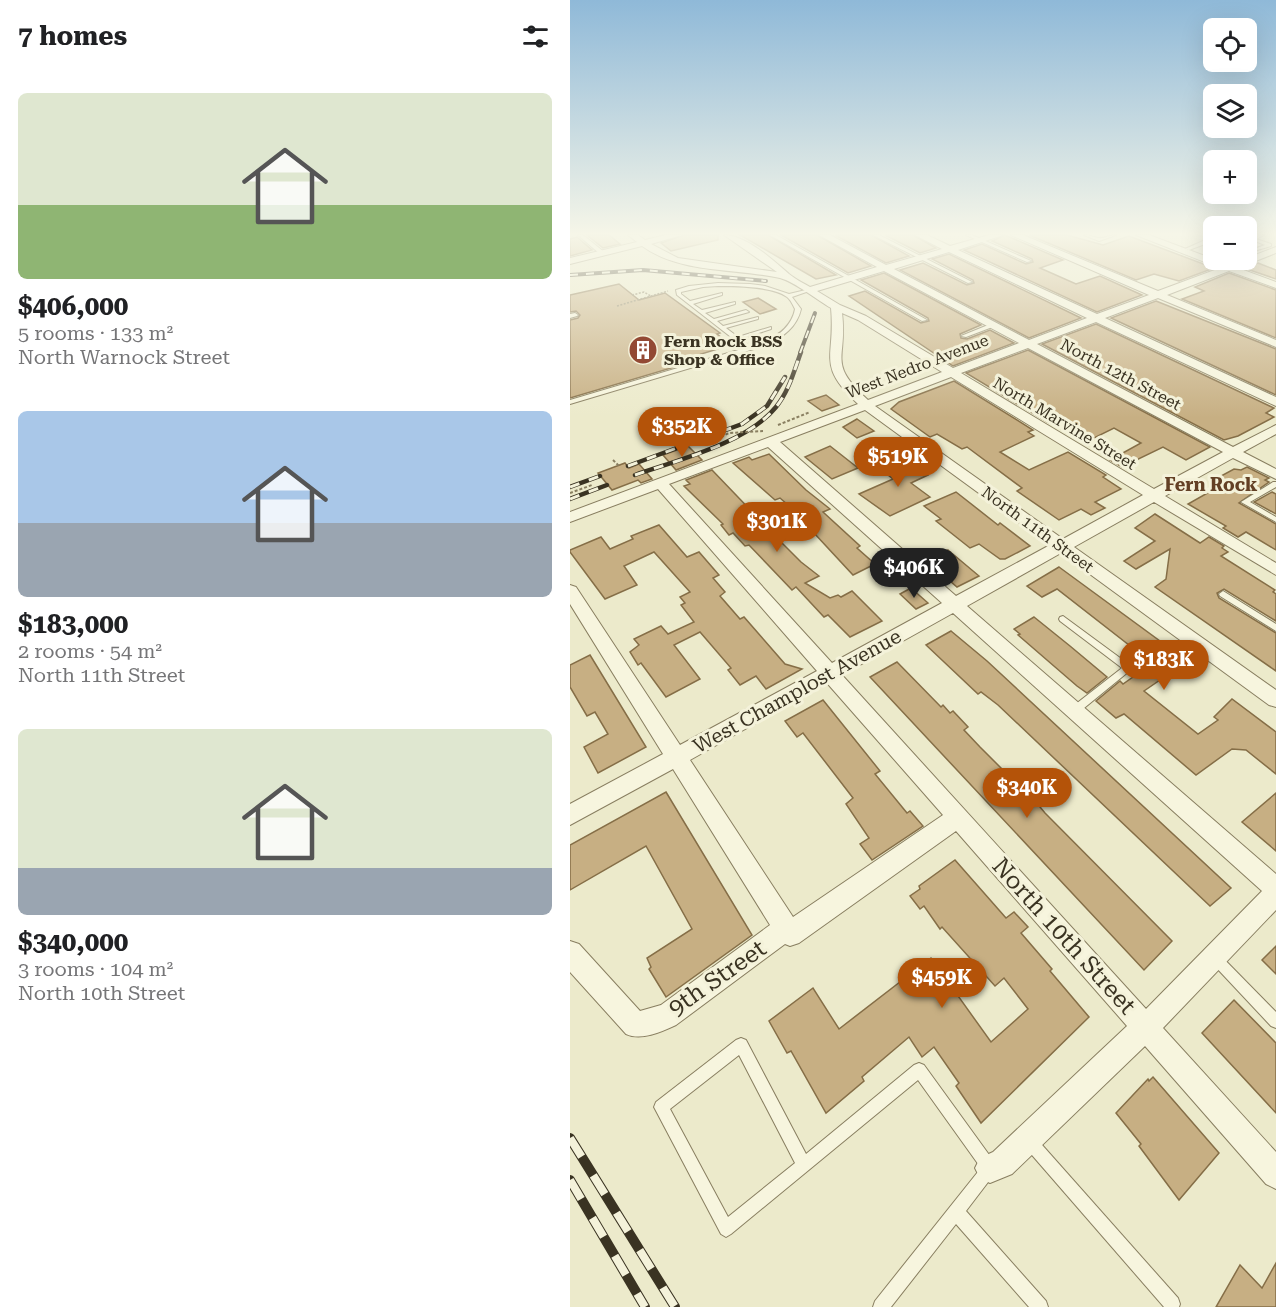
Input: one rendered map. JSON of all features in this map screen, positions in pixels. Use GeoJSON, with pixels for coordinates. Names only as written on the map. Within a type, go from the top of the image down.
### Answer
{"type":"FeatureCollection","features":[{"type":"Feature","properties":{"kind":"street"},"geometry":{"type":"LineString","coordinates":[[819,296],[836,307]]}},
{"type":"Feature","properties":{"kind":"street","name":"North 12th Street"},"geometry":{"type":"LineString","coordinates":[[938,296],[1276,475]]}},
{"type":"Feature","properties":{"kind":"street"},"geometry":{"type":"LineString","coordinates":[[1048,296],[1276,402]]}},
{"type":"Feature","properties":{"kind":"street","name":"West Nedro Avenue"},"geometry":{"type":"LineString","coordinates":[[570,517],[660,483],[766,436],[866,405],[1151,296]]}},
{"type":"Feature","properties":{"kind":"street"},"geometry":{"type":"LineString","coordinates":[[1161,296],[1276,344]]}},
{"type":"Feature","properties":{"kind":"street","name":"North Marvine Street"},"geometry":{"type":"LineString","coordinates":[[836,307],[862,318],[1276,570]]}},
{"type":"Feature","properties":{"kind":"street","name":"North 11th Street"},"geometry":{"type":"LineString","coordinates":[[836,307],[839,324],[834,350],[834,370],[846,388],[866,405],[1276,700]]}},
{"type":"Feature","properties":{"kind":"street","name":"West Champlost Avenue"},"geometry":{"type":"LineString","coordinates":[[570,815],[1276,429]]}},
{"type":"Feature","properties":{"kind":"street"},"geometry":{"type":"LineString","coordinates":[[766,436],[1276,891],[1215,958],[1146,1027],[1029,1140],[1002,1164],[990,1168]]}},
{"type":"Feature","properties":{"kind":"street","name":"North 10th Street"},"geometry":{"type":"LineString","coordinates":[[660,483],[1276,1174]]}},
{"type":"Feature","properties":{"kind":"street"},"geometry":{"type":"LineString","coordinates":[[570,591],[790,934],[957,818]]}},
{"type":"Feature","properties":{"kind":"street","name":"9th Street"},"geometry":{"type":"LineString","coordinates":[[570,953],[635,1025],[667,1016],[786,928]]}},
{"type":"Feature","properties":{"kind":"lane"},"geometry":{"type":"LineString","coordinates":[[680,296],[750,349]]}},
{"type":"Feature","properties":{"kind":"lane"},"geometry":{"type":"LineString","coordinates":[[690,303],[713,296]]}},
{"type":"Feature","properties":{"kind":"lane"},"geometry":{"type":"LineString","coordinates":[[570,402],[750,349],[775,339],[795,321],[798,309],[789,296]]}},
{"type":"Feature","properties":{"kind":"lane"},"geometry":{"type":"LineString","coordinates":[[880,296],[924,320]]}},
{"type":"Feature","properties":{"kind":"lane"},"geometry":{"type":"LineString","coordinates":[[702,312],[733,303]]}},
{"type":"Feature","properties":{"kind":"lane"},"geometry":{"type":"LineString","coordinates":[[713,321],[746,312]]}},
{"type":"Feature","properties":{"kind":"lane"},"geometry":{"type":"LineString","coordinates":[[722,328],[756,318]]}},
{"type":"Feature","properties":{"kind":"lane"},"geometry":{"type":"LineString","coordinates":[[964,336],[993,325]]}},
{"type":"Feature","properties":{"kind":"lane"},"geometry":{"type":"LineString","coordinates":[[737,339],[769,328]]}},
{"type":"Feature","properties":{"kind":"lane"},"geometry":{"type":"LineString","coordinates":[[1276,484],[1245,502],[1276,520]]}},
{"type":"Feature","properties":{"kind":"lane"},"geometry":{"type":"LineString","coordinates":[[1223,594],[1276,628]]}},
{"type":"Feature","properties":{"kind":"lane"},"geometry":{"type":"LineString","coordinates":[[1063,619],[1128,668],[1075,710]]}},
{"type":"Feature","properties":{"kind":"lane"},"geometry":{"type":"LineString","coordinates":[[1215,958],[1276,1022]]}},
{"type":"Feature","properties":{"kind":"lane"},"geometry":{"type":"LineString","coordinates":[[804,1165],[741,1045],[661,1107],[726,1229],[804,1165],[919,1070],[990,1168],[881,1307]]}},
{"type":"Feature","properties":{"kind":"lane"},"geometry":{"type":"LineString","coordinates":[[1029,1140],[1172,1304]]}},
{"type":"Feature","properties":{"kind":"lane"},"geometry":{"type":"LineString","coordinates":[[955,1211],[1040,1307]]}},
{"type":"Feature","properties":{"kind":"path"},"geometry":{"type":"LineString","coordinates":[[617,306],[651,296]]}},
{"type":"Feature","properties":{"kind":"path"},"geometry":{"type":"LineString","coordinates":[[712,441],[729,433],[766,436]]}},
{"type":"Feature","properties":{"kind":"path"},"geometry":{"type":"LineString","coordinates":[[613,460],[619,466]]}},
{"type":"Feature","properties":{"kind":"path"},"geometry":{"type":"LineString","coordinates":[[570,493],[592,485]]}},
{"type":"Feature","properties":{"kind":"building","name":"Fern Rock BSS Shop & Office"},"geometry":{"type":"Polygon","coordinates":[[[570,296],[634,296],[639,300],[654,296],[669,296],[720,333],[717,334],[731,345],[701,354],[705,358],[570,398],[570,320],[580,315],[576,311],[570,312],[570,296]]]}},
{"type":"Feature","properties":{"kind":"building"},"geometry":{"type":"Polygon","coordinates":[[[849,296],[874,296],[921,323],[929,321],[928,318],[889,296],[927,296],[981,325],[960,334],[961,338],[967,339],[990,330],[1014,343],[953,366],[849,296]]]}},
{"type":"Feature","properties":{"kind":"building"},"geometry":{"type":"Polygon","coordinates":[[[949,296],[1036,296],[1081,318],[1029,338],[949,296]]]}},
{"type":"Feature","properties":{"kind":"building"},"geometry":{"type":"Polygon","coordinates":[[[1063,296],[1139,296],[1097,312],[1063,296]]]}},
{"type":"Feature","properties":{"kind":"building"},"geometry":{"type":"Polygon","coordinates":[[[1190,296],[1276,296],[1276,338],[1182,299],[1190,296]]]}},
{"type":"Feature","properties":{"kind":"building"},"geometry":{"type":"Polygon","coordinates":[[[758,298],[776,309],[760,314],[743,302],[758,298]]]}},
{"type":"Feature","properties":{"kind":"building"},"geometry":{"type":"Polygon","coordinates":[[[1156,301],[1276,349],[1276,395],[1111,318],[1156,301]]]}},
{"type":"Feature","properties":{"kind":"building"},"geometry":{"type":"Polygon","coordinates":[[[1096,324],[1274,408],[1266,413],[1274,417],[1238,436],[1224,440],[1042,344],[1096,324]]]}},
{"type":"Feature","properties":{"kind":"building"},"geometry":{"type":"Polygon","coordinates":[[[1028,350],[1210,447],[1186,460],[1163,447],[1122,467],[1110,460],[1141,443],[1114,428],[1090,440],[1056,420],[1049,423],[966,373],[1028,350]]]}},
{"type":"Feature","properties":{"kind":"building"},"geometry":{"type":"Polygon","coordinates":[[[954,381],[1033,430],[1028,432],[1034,436],[1000,452],[1029,470],[1068,452],[1106,475],[1103,477],[1121,489],[1095,502],[1105,508],[1091,515],[1081,509],[1059,520],[1017,491],[1022,488],[967,447],[962,449],[937,434],[930,437],[891,409],[899,402],[954,381]]]}},
{"type":"Feature","properties":{"kind":"building"},"geometry":{"type":"Polygon","coordinates":[[[826,395],[839,405],[822,411],[808,401],[826,395]]]}},
{"type":"Feature","properties":{"kind":"building"},"geometry":{"type":"Polygon","coordinates":[[[857,419],[874,431],[857,438],[843,427],[857,419]]]}},
{"type":"Feature","properties":{"kind":"building"},"geometry":{"type":"Polygon","coordinates":[[[688,446],[702,460],[676,470],[663,455],[688,446]]]}},
{"type":"Feature","properties":{"kind":"building"},"geometry":{"type":"Polygon","coordinates":[[[830,446],[858,468],[832,479],[805,457],[830,446]]]}},
{"type":"Feature","properties":{"kind":"building"},"geometry":{"type":"Polygon","coordinates":[[[769,454],[806,490],[830,509],[823,512],[860,546],[857,548],[875,564],[853,575],[788,505],[780,498],[775,500],[733,463],[749,457],[752,460],[769,454]]]}},
{"type":"Feature","properties":{"kind":"building"},"geometry":{"type":"Polygon","coordinates":[[[905,457],[928,475],[911,483],[930,497],[890,516],[859,494],[893,479],[879,468],[905,457]]]}},
{"type":"Feature","properties":{"kind":"building"},"geometry":{"type":"Polygon","coordinates":[[[625,463],[629,468],[639,464],[652,479],[641,483],[638,480],[612,490],[598,473],[625,463]]]}},
{"type":"Feature","properties":{"kind":"building"},"geometry":{"type":"Polygon","coordinates":[[[1247,467],[1269,478],[1265,480],[1269,482],[1239,503],[1276,524],[1276,550],[1246,532],[1238,537],[1223,528],[1226,526],[1188,504],[1227,482],[1220,478],[1221,476],[1234,469],[1241,470],[1247,467]]]}},
{"type":"Feature","properties":{"kind":"building"},"geometry":{"type":"Polygon","coordinates":[[[712,470],[760,520],[763,519],[777,532],[773,534],[801,562],[819,576],[805,583],[830,598],[838,595],[841,597],[852,591],[882,621],[850,637],[828,615],[824,617],[796,587],[792,590],[749,545],[745,546],[733,533],[729,535],[721,525],[723,524],[684,486],[690,484],[686,480],[712,470]]]}},
{"type":"Feature","properties":{"kind":"building"},"geometry":{"type":"Polygon","coordinates":[[[956,492],[998,525],[1000,523],[1030,546],[1005,559],[1000,559],[979,544],[970,548],[936,521],[941,519],[924,506],[956,492]]]}},
{"type":"Feature","properties":{"kind":"building"},"geometry":{"type":"Polygon","coordinates":[[[1272,492],[1276,494],[1276,514],[1254,502],[1272,492]]]}},
{"type":"Feature","properties":{"kind":"building"},"geometry":{"type":"Polygon","coordinates":[[[1155,514],[1200,543],[1209,537],[1224,546],[1222,548],[1228,552],[1221,556],[1275,590],[1273,592],[1276,594],[1276,621],[1224,589],[1217,593],[1219,598],[1276,633],[1276,671],[1155,587],[1166,579],[1170,549],[1136,569],[1124,561],[1155,541],[1135,528],[1155,514]]]}},
{"type":"Feature","properties":{"kind":"building"},"geometry":{"type":"Polygon","coordinates":[[[659,525],[687,557],[699,552],[719,575],[713,578],[725,592],[720,596],[740,619],[744,617],[785,664],[802,669],[766,689],[756,676],[740,685],[728,670],[731,668],[700,632],[674,645],[700,679],[666,697],[641,663],[638,665],[630,652],[639,645],[634,639],[661,626],[668,634],[694,622],[681,605],[685,603],[680,597],[690,592],[654,552],[624,566],[637,585],[605,599],[570,552],[570,550],[601,537],[610,549],[633,539],[631,536],[659,525]]]}},
{"type":"Feature","properties":{"kind":"building"},"geometry":{"type":"Polygon","coordinates":[[[948,550],[979,576],[957,587],[926,560],[948,550]]]}},
{"type":"Feature","properties":{"kind":"building"},"geometry":{"type":"Polygon","coordinates":[[[1059,567],[1164,644],[1161,646],[1184,663],[1169,674],[1169,679],[1163,678],[1144,691],[1198,734],[1218,720],[1214,717],[1232,699],[1276,732],[1276,774],[1246,750],[1232,749],[1196,775],[1124,714],[1116,718],[1096,701],[1120,681],[1123,684],[1147,667],[1129,653],[1134,649],[1057,589],[1042,597],[1027,586],[1059,567]]]}},
{"type":"Feature","properties":{"kind":"building"},"geometry":{"type":"Polygon","coordinates":[[[911,588],[928,603],[916,609],[900,594],[911,588]]]}},
{"type":"Feature","properties":{"kind":"building"},"geometry":{"type":"Polygon","coordinates":[[[1034,617],[1107,677],[1087,693],[1077,686],[1014,629],[1034,617]]]}},
{"type":"Feature","properties":{"kind":"building"},"geometry":{"type":"Polygon","coordinates":[[[951,631],[987,661],[1231,888],[1210,906],[998,705],[981,692],[978,694],[926,645],[951,631]]]}},
{"type":"Feature","properties":{"kind":"building"},"geometry":{"type":"Polygon","coordinates":[[[590,655],[646,747],[598,773],[584,747],[608,734],[595,712],[587,716],[570,687],[570,665],[590,655]]]}},
{"type":"Feature","properties":{"kind":"building"},"geometry":{"type":"Polygon","coordinates":[[[897,662],[941,707],[943,705],[950,713],[953,711],[968,727],[964,730],[980,747],[1024,791],[1026,790],[1045,813],[1172,941],[1144,970],[870,677],[897,662]]]}},
{"type":"Feature","properties":{"kind":"building"},"geometry":{"type":"Polygon","coordinates":[[[823,700],[880,771],[875,774],[907,813],[910,811],[923,826],[872,860],[860,844],[869,838],[846,804],[853,798],[803,733],[797,737],[785,721],[823,700]]]}},
{"type":"Feature","properties":{"kind":"building"},"geometry":{"type":"Polygon","coordinates":[[[666,792],[752,935],[666,997],[649,969],[651,967],[647,958],[692,929],[646,846],[570,890],[570,845],[666,792]]]}},
{"type":"Feature","properties":{"kind":"building"},"geometry":{"type":"Polygon","coordinates":[[[1276,793],[1276,851],[1242,822],[1276,793]]]}},
{"type":"Feature","properties":{"kind":"building"},"geometry":{"type":"Polygon","coordinates":[[[955,860],[1006,918],[1014,912],[1028,927],[1021,933],[1089,1017],[981,1123],[956,1086],[959,1083],[934,1047],[922,1057],[909,1037],[862,1077],[864,1081],[826,1113],[791,1051],[787,1053],[769,1021],[813,988],[839,1029],[931,958],[991,1042],[1028,1009],[1004,978],[995,986],[942,927],[940,929],[924,906],[920,909],[910,896],[920,889],[919,886],[955,860]]]}},
{"type":"Feature","properties":{"kind":"building"},"geometry":{"type":"Polygon","coordinates":[[[1276,946],[1276,974],[1262,960],[1276,946]]]}},
{"type":"Feature","properties":{"kind":"building"},"geometry":{"type":"Polygon","coordinates":[[[1234,1000],[1276,1043],[1276,1113],[1202,1033],[1234,1000]]]}},
{"type":"Feature","properties":{"kind":"building"},"geometry":{"type":"Polygon","coordinates":[[[1153,1077],[1219,1153],[1179,1200],[1139,1146],[1141,1144],[1116,1113],[1148,1079],[1149,1081],[1153,1077]]]}},
{"type":"Feature","properties":{"kind":"building"},"geometry":{"type":"Polygon","coordinates":[[[1276,1263],[1276,1307],[1216,1307],[1240,1265],[1262,1288],[1276,1263]]]}},
{"type":"Feature","properties":{"kind":"railway"},"geometry":{"type":"LineString","coordinates":[[800,353],[815,313]]}},
{"type":"Feature","properties":{"kind":"railway"},"geometry":{"type":"LineString","coordinates":[[635,475],[711,449],[748,431],[763,420],[776,407],[784,394],[801,352]]}},
{"type":"Feature","properties":{"kind":"railway"},"geometry":{"type":"LineString","coordinates":[[628,466],[742,424],[767,406],[785,377]]}},
{"type":"Feature","properties":{"kind":"railway"},"geometry":{"type":"LineString","coordinates":[[570,487],[600,476]]}},
{"type":"Feature","properties":{"kind":"railway"},"geometry":{"type":"LineString","coordinates":[[570,499],[607,485]]}},
{"type":"Feature","properties":{"kind":"railway"},"geometry":{"type":"LineString","coordinates":[[570,1138],[675,1307]]}},
{"type":"Feature","properties":{"kind":"railway"},"geometry":{"type":"LineString","coordinates":[[570,1180],[645,1307]]}},
{"type":"Feature","properties":{"kind":"place","name":"Fern Rock BSS Shop & Office"},"geometry":{"type":"Point","coordinates":[643,350]}},
{"type":"Feature","properties":{"kind":"district","name":"Fern Rock"},"geometry":{"type":"Point","coordinates":[1211,485]}}]}
